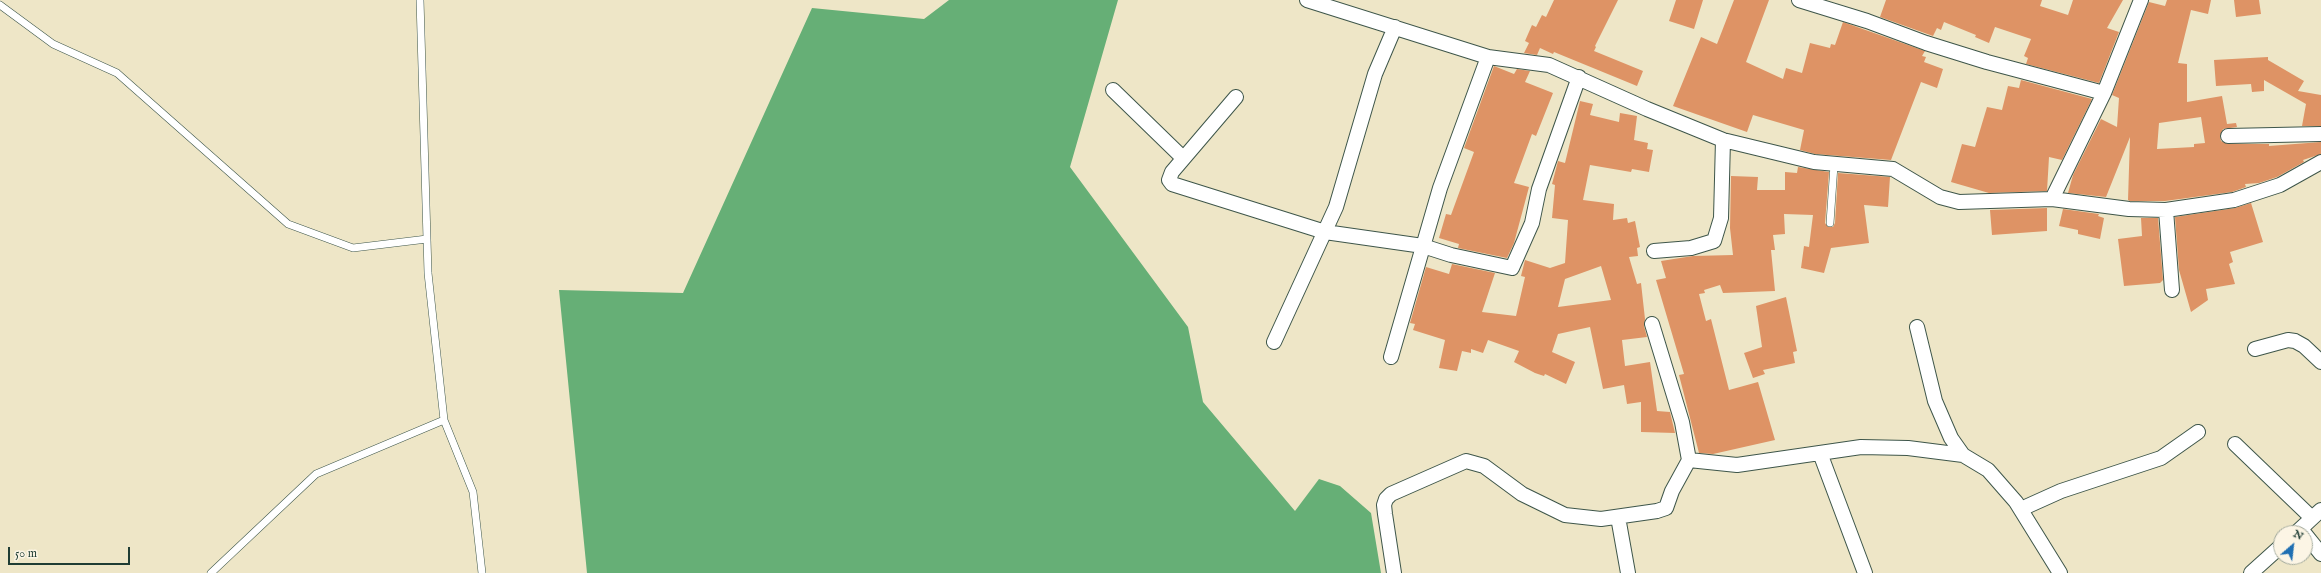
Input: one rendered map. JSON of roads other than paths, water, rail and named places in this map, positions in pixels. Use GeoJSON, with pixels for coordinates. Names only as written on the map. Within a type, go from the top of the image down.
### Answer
{"type":"FeatureCollection","features":[{"type":"Feature","properties":{"kind":"street"},"geometry":{"type":"LineString","coordinates":[[1307,0],[1488,57],[1549,65],[1579,77],[1647,109],[1723,140],[1814,162],[1834,165],[1893,169],[1940,197],[1959,202],[2052,199],[2129,209],[2166,210],[2234,200],[2280,185],[2321,162]]}},
{"type":"Feature","properties":{"kind":"street"},"geometry":{"type":"LineString","coordinates":[[1799,0],[1867,21],[1926,43],[2104,93]]}},
{"type":"Feature","properties":{"kind":"street"},"geometry":{"type":"LineString","coordinates":[[2052,199],[2104,93],[2141,0]]}},
{"type":"Feature","properties":{"kind":"street"},"geometry":{"type":"LineString","coordinates":[[1274,342],[1336,207],[1376,74],[1395,27]]}},
{"type":"Feature","properties":{"kind":"street"},"geometry":{"type":"LineString","coordinates":[[1391,357],[1440,188],[1488,57]]}},
{"type":"Feature","properties":{"kind":"street"},"geometry":{"type":"LineString","coordinates":[[1236,97],[1183,158],[1169,178],[1172,184],[1325,232],[1423,246],[1451,255],[1512,268],[1532,223],[1539,189],[1579,77]]}},
{"type":"Feature","properties":{"kind":"street"},"geometry":{"type":"LineString","coordinates":[[1113,90],[1183,158]]}},
{"type":"Feature","properties":{"kind":"street"},"geometry":{"type":"LineString","coordinates":[[2228,136],[2321,134]]}},
{"type":"Feature","properties":{"kind":"street"},"geometry":{"type":"LineString","coordinates":[[1654,251],[1691,248],[1714,241],[1721,218],[1723,140]]}},
{"type":"Feature","properties":{"kind":"street"},"geometry":{"type":"LineString","coordinates":[[2166,210],[2172,290]]}},
{"type":"Feature","properties":{"kind":"street"},"geometry":{"type":"LineString","coordinates":[[1394,573],[1384,514],[1386,499],[1391,494],[1466,461],[1484,466],[1522,494],[1565,515],[1601,519],[1657,512],[1666,508],[1672,491],[1690,460],[1682,422],[1652,324]]}},
{"type":"Feature","properties":{"kind":"street"},"geometry":{"type":"LineString","coordinates":[[1917,327],[1935,401],[1951,438],[1963,455]]}},
{"type":"Feature","properties":{"kind":"street"},"geometry":{"type":"LineString","coordinates":[[2255,350],[2288,340],[2304,346],[2321,362]]}},
{"type":"Feature","properties":{"kind":"street"},"geometry":{"type":"LineString","coordinates":[[2020,509],[2061,491],[2162,458],[2198,432]]}},
{"type":"Feature","properties":{"kind":"street"},"geometry":{"type":"LineString","coordinates":[[2236,444],[2317,514],[2308,525]]}},
{"type":"Feature","properties":{"kind":"street"},"geometry":{"type":"LineString","coordinates":[[1690,460],[1737,465],[1861,447],[1908,448],[1963,455],[1988,470],[2020,509],[2060,573]]}},
{"type":"Feature","properties":{"kind":"street"},"geometry":{"type":"LineString","coordinates":[[1820,453],[1865,573]]}},
{"type":"Feature","properties":{"kind":"street"},"geometry":{"type":"LineString","coordinates":[[1618,517],[1628,573]]}},
{"type":"Feature","properties":{"kind":"street"},"geometry":{"type":"LineString","coordinates":[[2313,545],[2321,554]]}},
{"type":"Feature","properties":{"kind":"street"},"geometry":{"type":"LineString","coordinates":[[2251,573],[2273,553]]}},
{"type":"Feature","properties":{"kind":"lane"},"geometry":{"type":"LineString","coordinates":[[420,0],[428,273],[444,420],[473,492],[482,573]]}},
{"type":"Feature","properties":{"kind":"lane"},"geometry":{"type":"LineString","coordinates":[[0,5],[53,44],[117,73],[288,224],[353,248],[427,239]]}},
{"type":"Feature","properties":{"kind":"lane"},"geometry":{"type":"LineString","coordinates":[[1830,223],[1834,165]]}},
{"type":"Feature","properties":{"kind":"lane"},"geometry":{"type":"LineString","coordinates":[[211,573],[316,474],[444,420]]}}]}
